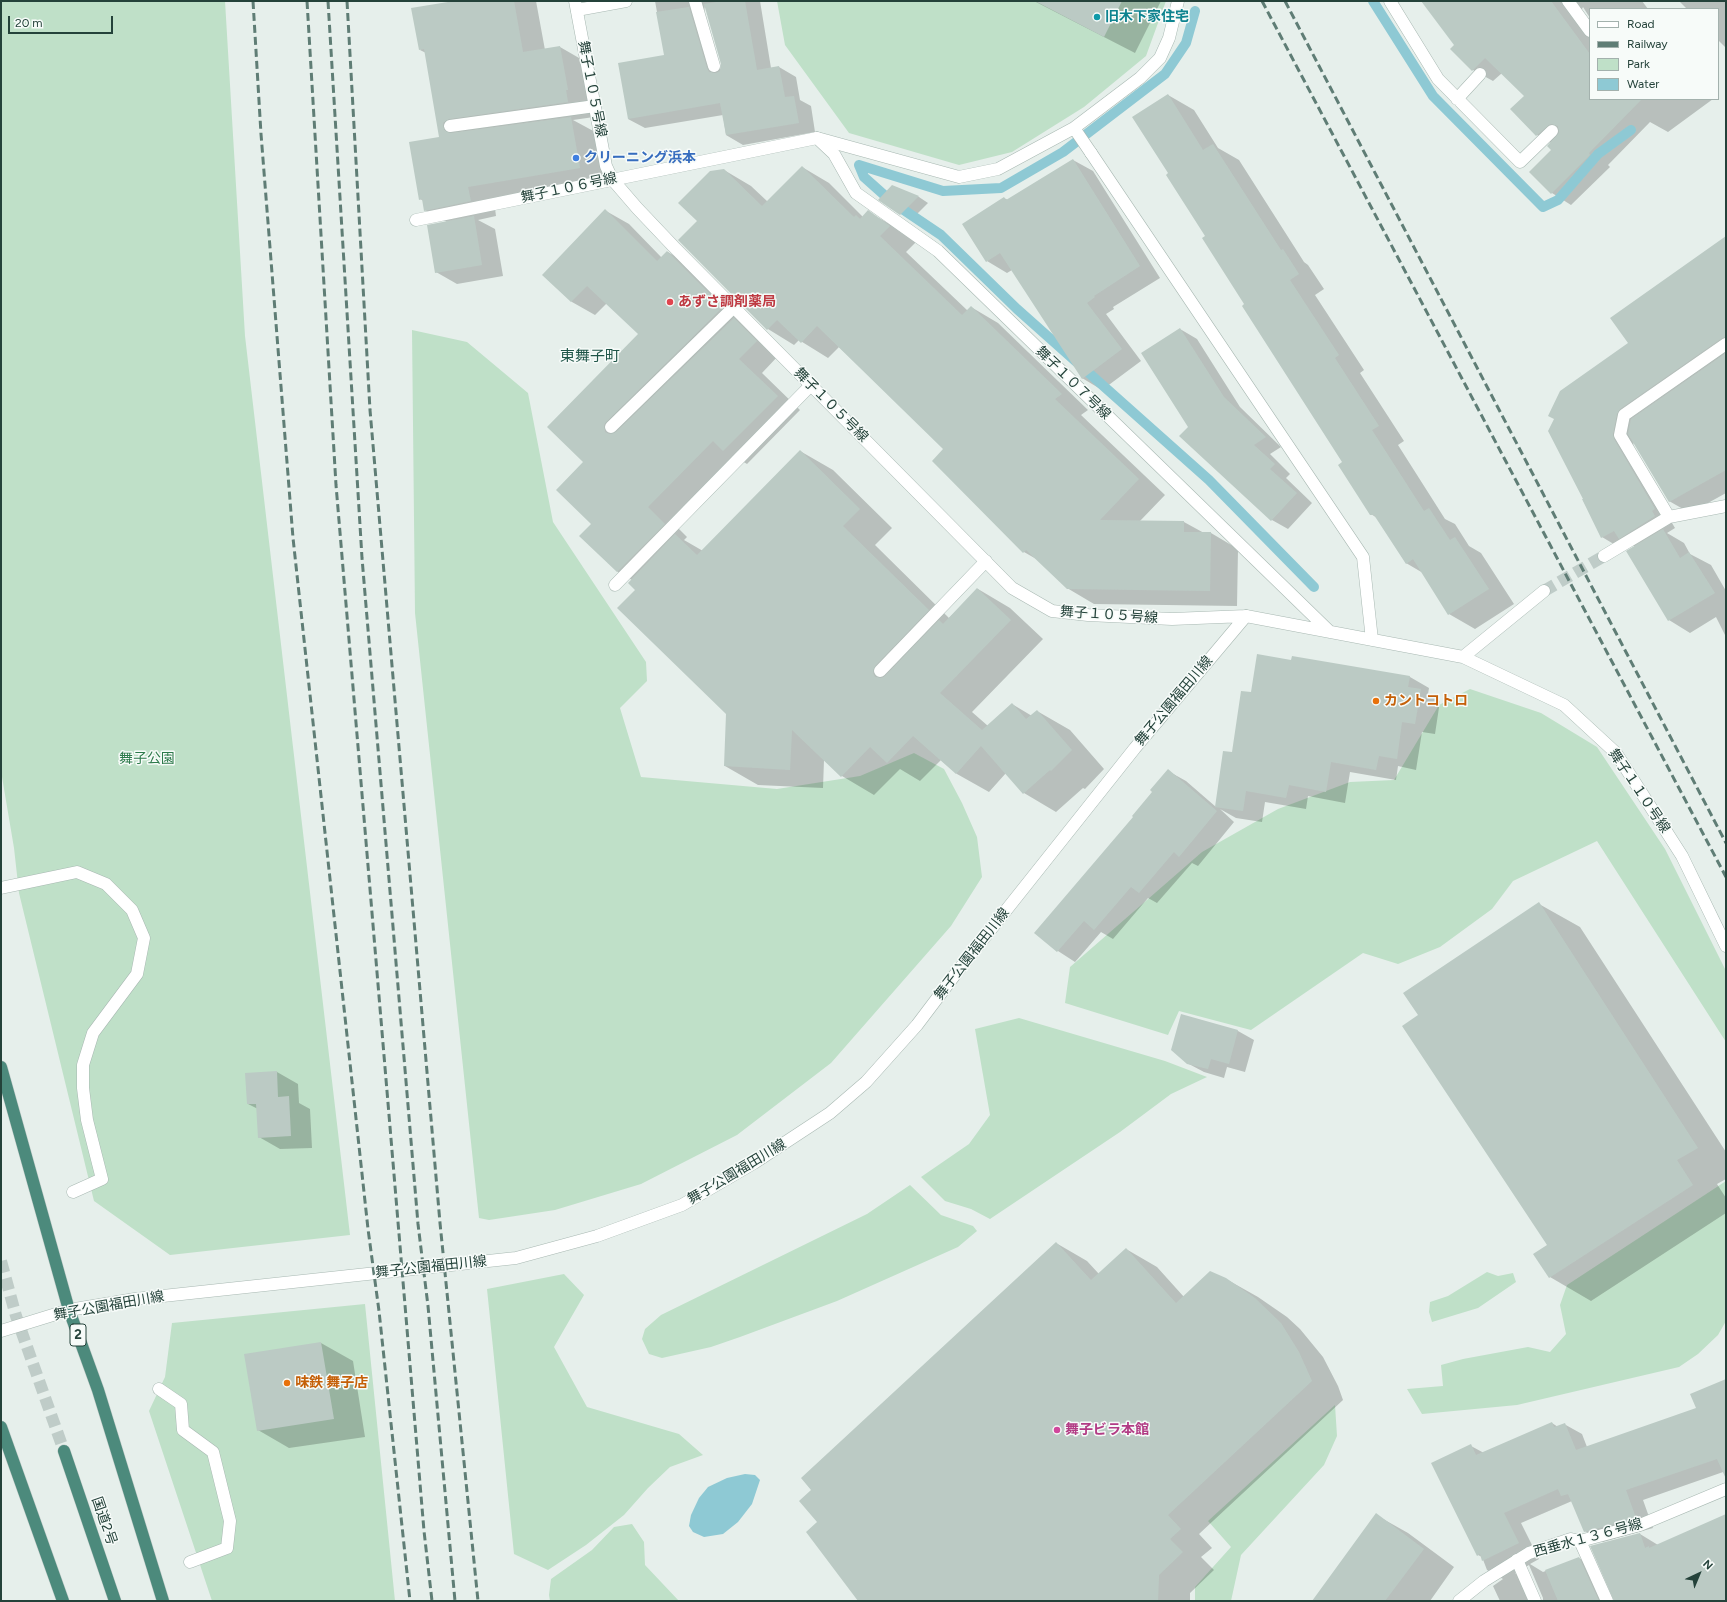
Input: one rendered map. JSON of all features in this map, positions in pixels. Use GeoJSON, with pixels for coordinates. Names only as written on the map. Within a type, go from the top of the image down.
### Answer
{"type":"FeatureCollection","features":[{"type":"Feature","properties":{"kind":"highway","name":"2"},"geometry":{"type":"LineString","coordinates":[[1,1067],[69,1310],[98,1390],[163,1601]]}},
{"type":"Feature","properties":{"kind":"highway"},"geometry":{"type":"LineString","coordinates":[[1,1427],[64,1601]]}},
{"type":"Feature","properties":{"kind":"highway","name":"国道2号"},"geometry":{"type":"LineString","coordinates":[[64,1451],[115,1601]]}},
{"type":"Feature","properties":{"kind":"street"},"geometry":{"type":"LineString","coordinates":[[576,6],[626,1]]}},
{"type":"Feature","properties":{"kind":"street"},"geometry":{"type":"LineString","coordinates":[[695,1],[714,66]]}},
{"type":"Feature","properties":{"kind":"street"},"geometry":{"type":"LineString","coordinates":[[817,138],[959,177],[998,169],[1076,131],[1140,78],[1160,58],[1169,38],[1178,1]]}},
{"type":"Feature","properties":{"kind":"street"},"geometry":{"type":"LineString","coordinates":[[1390,1],[1438,79],[1520,162],[1552,131]]}},
{"type":"Feature","properties":{"kind":"street"},"geometry":{"type":"LineString","coordinates":[[1568,1],[1589,30]]}},
{"type":"Feature","properties":{"kind":"street","name":"舞子１０５号線"},"geometry":{"type":"LineString","coordinates":[[576,6],[606,166],[612,179],[637,208],[1012,588],[1052,611],[1088,615],[1172,619],[1246,616],[1372,640]]}},
{"type":"Feature","properties":{"kind":"street"},"geometry":{"type":"LineString","coordinates":[[1457,99],[1480,74]]}},
{"type":"Feature","properties":{"kind":"street"},"geometry":{"type":"LineString","coordinates":[[450,126],[595,106]]}},
{"type":"Feature","properties":{"kind":"street"},"geometry":{"type":"LineString","coordinates":[[1076,131],[1363,557],[1372,640]]}},
{"type":"Feature","properties":{"kind":"street","name":"舞子１０６号線"},"geometry":{"type":"LineString","coordinates":[[416,220],[817,138]]}},
{"type":"Feature","properties":{"kind":"street","name":"舞子１０７号線"},"geometry":{"type":"LineString","coordinates":[[817,138],[834,154],[856,193],[938,251],[1330,632]]}},
{"type":"Feature","properties":{"kind":"street"},"geometry":{"type":"LineString","coordinates":[[611,427],[734,307]]}},
{"type":"Feature","properties":{"kind":"street"},"geometry":{"type":"LineString","coordinates":[[1669,517],[1620,435],[1624,415],[1726,344]]}},
{"type":"Feature","properties":{"kind":"street"},"geometry":{"type":"LineString","coordinates":[[615,585],[811,385]]}},
{"type":"Feature","properties":{"kind":"street"},"geometry":{"type":"LineString","coordinates":[[1604,556],[1669,517],[1726,506]]}},
{"type":"Feature","properties":{"kind":"street"},"geometry":{"type":"LineString","coordinates":[[880,671],[986,561]]}},
{"type":"Feature","properties":{"kind":"street"},"geometry":{"type":"LineString","coordinates":[[1463,657],[1544,591]]}},
{"type":"Feature","properties":{"kind":"street","name":"舞子公園福田川線"},"geometry":{"type":"LineString","coordinates":[[1,1331],[69,1310],[135,1299],[516,1258],[597,1236],[682,1205],[754,1163],[830,1113],[872,1076],[917,1025],[1130,754],[1246,616]]}},
{"type":"Feature","properties":{"kind":"street","name":"舞子１１０号線"},"geometry":{"type":"LineString","coordinates":[[1372,640],[1463,657],[1564,704],[1616,753],[1682,856],[1726,946]]}},
{"type":"Feature","properties":{"kind":"street"},"geometry":{"type":"LineString","coordinates":[[1,888],[77,872],[106,884],[132,910],[144,938],[137,974],[93,1033],[83,1065],[83,1088],[87,1120],[102,1179],[73,1192]]}},
{"type":"Feature","properties":{"kind":"street"},"geometry":{"type":"LineString","coordinates":[[159,1389],[181,1404],[183,1430],[213,1452],[230,1521],[227,1548],[190,1562]]}},
{"type":"Feature","properties":{"kind":"street","name":"西垂水１３６号線"},"geometry":{"type":"LineString","coordinates":[[1459,1601],[1484,1580],[1529,1553],[1571,1539],[1580,1541],[1640,1525],[1726,1489]]}},
{"type":"Feature","properties":{"kind":"street"},"geometry":{"type":"LineString","coordinates":[[1580,1541],[1607,1601]]}},
{"type":"Feature","properties":{"kind":"street"},"geometry":{"type":"LineString","coordinates":[[1517,1560],[1535,1601]]}},
{"type":"Feature","properties":{"kind":"green space","name":"舞子公園"},"geometry":{"type":"Polygon","coordinates":[[[1,1],[225,1],[245,336],[350,1235],[170,1255],[94,1201],[19,893],[14,848],[1,771],[1,1]]]}},
{"type":"Feature","properties":{"kind":"green space"},"geometry":{"type":"Polygon","coordinates":[[[777,1],[1166,1],[1146,56],[1084,107],[1012,152],[959,165],[849,133],[785,45],[777,1]]]}},
{"type":"Feature","properties":{"kind":"green space"},"geometry":{"type":"Polygon","coordinates":[[[412,330],[467,342],[528,393],[553,522],[646,662],[647,681],[620,708],[641,777],[777,789],[860,776],[914,753],[944,769],[962,803],[977,837],[982,877],[951,926],[831,1063],[737,1135],[641,1184],[555,1210],[489,1220],[479,1218],[415,613],[412,330]]]}},
{"type":"Feature","properties":{"kind":"green space"},"geometry":{"type":"Polygon","coordinates":[[[1470,689],[1541,713],[1597,747],[1665,849],[1726,971],[1726,1042],[1597,841],[1513,881],[1492,909],[1440,947],[1398,964],[1363,953],[1251,1030],[1179,1011],[1168,1035],[1065,1003],[1070,967],[1202,852],[1278,809],[1350,782],[1394,780],[1439,705],[1470,689]]]}},
{"type":"Feature","properties":{"kind":"green space"},"geometry":{"type":"Polygon","coordinates":[[[1019,1018],[1165,1061],[1207,1077],[1171,1094],[1120,1132],[990,1219],[971,1209],[945,1201],[921,1177],[969,1144],[990,1115],[975,1029],[1019,1018]]]}},
{"type":"Feature","properties":{"kind":"green space"},"geometry":{"type":"Polygon","coordinates":[[[1726,1181],[1726,1321],[1718,1335],[1698,1354],[1679,1367],[1517,1405],[1422,1414],[1407,1389],[1443,1386],[1441,1365],[1463,1359],[1528,1347],[1550,1352],[1566,1334],[1560,1305],[1567,1285],[1726,1181]]]}},
{"type":"Feature","properties":{"kind":"green space"},"geometry":{"type":"Polygon","coordinates":[[[910,1185],[941,1215],[973,1226],[977,1231],[958,1247],[837,1301],[711,1347],[662,1358],[649,1354],[642,1339],[645,1329],[661,1315],[867,1214],[910,1185]]]}},
{"type":"Feature","properties":{"kind":"green space"},"geometry":{"type":"Polygon","coordinates":[[[1487,1272],[1498,1276],[1513,1273],[1516,1282],[1478,1308],[1432,1322],[1429,1312],[1430,1302],[1448,1296],[1487,1272]]]}},
{"type":"Feature","properties":{"kind":"green space"},"geometry":{"type":"Polygon","coordinates":[[[564,1274],[584,1295],[554,1347],[587,1407],[679,1434],[703,1455],[670,1467],[648,1488],[624,1515],[586,1545],[548,1570],[514,1554],[487,1289],[564,1274]]]}},
{"type":"Feature","properties":{"kind":"green space"},"geometry":{"type":"Polygon","coordinates":[[[365,1304],[395,1601],[212,1601],[149,1411],[165,1377],[172,1323],[365,1304]]]}},
{"type":"Feature","properties":{"kind":"green space"},"geometry":{"type":"Polygon","coordinates":[[[1335,1405],[1337,1436],[1324,1465],[1241,1555],[1231,1601],[1195,1601],[1195,1587],[1231,1547],[1208,1521],[1335,1405]]]}},
{"type":"Feature","properties":{"kind":"green space"},"geometry":{"type":"Polygon","coordinates":[[[632,1524],[644,1542],[645,1565],[679,1601],[550,1601],[549,1595],[551,1579],[592,1550],[614,1527],[632,1524]]]}},
{"type":"Feature","properties":{"kind":"water"},"geometry":{"type":"Polygon","coordinates":[[[745,1474],[755,1475],[760,1480],[752,1504],[738,1522],[723,1534],[704,1537],[693,1532],[689,1526],[691,1515],[699,1498],[708,1487],[727,1478],[745,1474]]]}},
{"type":"Feature","properties":{"kind":"building"},"geometry":{"type":"Polygon","coordinates":[[[454,1],[514,1],[523,52],[560,46],[568,90],[566,90],[568,102],[449,119],[443,123],[444,130],[451,133],[571,117],[580,168],[468,187],[471,201],[424,211],[422,199],[419,200],[409,142],[439,137],[424,49],[419,50],[411,8],[454,1]]]}},
{"type":"Feature","properties":{"kind":"building"},"geometry":{"type":"Polygon","coordinates":[[[723,1],[745,1],[757,70],[779,66],[785,97],[794,96],[799,123],[726,135],[720,103],[628,119],[618,63],[664,55],[656,12],[689,7],[707,68],[709,72],[716,73],[720,71],[721,64],[704,4],[723,1]]]}},
{"type":"Feature","properties":{"kind":"building","name":"旧木下家住宅"},"geometry":{"type":"Polygon","coordinates":[[[1035,1],[1122,1],[1104,37],[1035,1]]]}},
{"type":"Feature","properties":{"kind":"building"},"geometry":{"type":"Polygon","coordinates":[[[1421,1],[1551,1],[1589,53],[1589,100],[1641,100],[1551,194],[1529,172],[1551,150],[1547,146],[1559,133],[1558,126],[1550,124],[1536,136],[1510,109],[1524,96],[1485,58],[1472,71],[1450,49],[1454,45],[1421,1]]]}},
{"type":"Feature","properties":{"kind":"building"},"geometry":{"type":"Polygon","coordinates":[[[1168,94],[1203,150],[1213,144],[1281,250],[1283,249],[1299,274],[1290,280],[1339,355],[1335,358],[1379,426],[1372,430],[1424,511],[1429,508],[1450,540],[1455,537],[1489,589],[1448,615],[1413,559],[1406,564],[1374,515],[1370,515],[1338,465],[1342,462],[1242,306],[1244,304],[1202,238],[1205,236],[1166,175],[1168,173],[1132,117],[1168,94]]]}},
{"type":"Feature","properties":{"kind":"building"},"geometry":{"type":"Polygon","coordinates":[[[1073,159],[1140,266],[1094,296],[1095,297],[1087,303],[1122,349],[1082,379],[1000,253],[986,262],[962,224],[1004,197],[1006,200],[1073,159]]]}},
{"type":"Feature","properties":{"kind":"building"},"geometry":{"type":"Polygon","coordinates":[[[802,166],[854,217],[856,215],[860,219],[868,210],[890,226],[880,236],[962,315],[971,306],[1062,394],[1055,399],[1139,479],[1100,520],[1184,521],[1184,532],[1211,532],[1210,591],[1067,589],[1026,550],[1023,553],[932,461],[943,449],[817,326],[801,343],[777,320],[767,330],[678,240],[697,221],[678,203],[710,171],[724,169],[762,206],[802,166]]]}},
{"type":"Feature","properties":{"kind":"building"},"geometry":{"type":"Polygon","coordinates":[[[892,185],[919,196],[900,215],[878,200],[892,185]]]}},
{"type":"Feature","properties":{"kind":"building"},"geometry":{"type":"Polygon","coordinates":[[[605,209],[657,261],[667,251],[723,307],[606,422],[604,425],[605,432],[609,434],[616,432],[734,318],[757,341],[739,359],[778,396],[723,451],[713,441],[648,507],[665,524],[617,572],[579,536],[591,524],[556,490],[583,462],[547,427],[638,334],[587,286],[571,302],[542,275],[605,209]]]}},
{"type":"Feature","properties":{"kind":"building"},"geometry":{"type":"Polygon","coordinates":[[[474,216],[482,265],[435,273],[427,225],[474,216]]]}},
{"type":"Feature","properties":{"kind":"building"},"geometry":{"type":"Polygon","coordinates":[[[1726,236],[1726,337],[1722,338],[1620,409],[1617,414],[1613,434],[1614,439],[1655,509],[1652,511],[1655,516],[1619,539],[1614,531],[1601,538],[1548,431],[1554,419],[1548,416],[1560,391],[1628,343],[1610,318],[1726,236]]]}},
{"type":"Feature","properties":{"kind":"building"},"geometry":{"type":"Polygon","coordinates":[[[1180,328],[1224,397],[1266,437],[1254,445],[1275,464],[1270,469],[1297,493],[1271,521],[1179,436],[1188,427],[1141,353],[1180,328]]]}},
{"type":"Feature","properties":{"kind":"building"},"geometry":{"type":"Polygon","coordinates":[[[1726,353],[1726,470],[1669,502],[1628,434],[1631,419],[1726,353]]]}},
{"type":"Feature","properties":{"kind":"building"},"geometry":{"type":"Polygon","coordinates":[[[800,450],[860,509],[843,526],[929,610],[875,666],[873,673],[875,677],[882,678],[885,676],[939,620],[943,624],[977,588],[1011,620],[940,693],[982,730],[1012,703],[1026,719],[1037,710],[1072,750],[1051,771],[1050,770],[1023,794],[981,746],[956,774],[913,736],[887,763],[870,747],[841,777],[792,730],[790,770],[724,766],[726,714],[617,608],[635,590],[628,583],[675,534],[697,555],[800,450]]]}},
{"type":"Feature","properties":{"kind":"building"},"geometry":{"type":"Polygon","coordinates":[[[1663,529],[1680,558],[1689,552],[1715,593],[1668,621],[1626,551],[1663,529]]]}},
{"type":"Feature","properties":{"kind":"building"},"geometry":{"type":"Polygon","coordinates":[[[1257,654],[1291,660],[1292,656],[1410,676],[1408,687],[1421,689],[1415,724],[1402,722],[1397,759],[1379,756],[1376,770],[1331,762],[1326,792],[1289,785],[1286,798],[1246,791],[1243,811],[1215,807],[1223,751],[1232,752],[1241,691],[1251,692],[1257,654]]]}},
{"type":"Feature","properties":{"kind":"building"},"geometry":{"type":"Polygon","coordinates":[[[1168,769],[1217,811],[1179,857],[1174,852],[1139,893],[1131,887],[1094,930],[1084,921],[1057,952],[1034,933],[1133,817],[1132,816],[1152,792],[1150,790],[1168,769]]]}},
{"type":"Feature","properties":{"kind":"building"},"geometry":{"type":"Polygon","coordinates":[[[1539,902],[1698,1148],[1677,1160],[1693,1185],[1549,1278],[1533,1254],[1547,1245],[1402,1026],[1418,1015],[1403,993],[1539,902]]]}},
{"type":"Feature","properties":{"kind":"building"},"geometry":{"type":"Polygon","coordinates":[[[1181,1014],[1238,1030],[1229,1064],[1211,1059],[1208,1069],[1187,1064],[1171,1050],[1181,1014]]]}},
{"type":"Feature","properties":{"kind":"building"},"geometry":{"type":"Polygon","coordinates":[[[277,1071],[278,1097],[289,1096],[291,1136],[258,1138],[256,1104],[247,1104],[245,1073],[277,1071]]]}},
{"type":"Feature","properties":{"kind":"building","name":"舞子ビラ本館"},"geometry":{"type":"Polygon","coordinates":[[[1056,1242],[1091,1280],[1126,1248],[1176,1303],[1210,1271],[1226,1278],[1255,1298],[1281,1323],[1299,1352],[1312,1381],[1168,1515],[1181,1529],[1170,1539],[1183,1552],[1159,1575],[1158,1601],[858,1601],[806,1532],[817,1522],[799,1501],[811,1490],[801,1478],[1056,1242]]]}},
{"type":"Feature","properties":{"kind":"building"},"geometry":{"type":"Polygon","coordinates":[[[321,1342],[334,1419],[257,1431],[244,1354],[321,1342]]]}},
{"type":"Feature","properties":{"kind":"building"},"geometry":{"type":"Polygon","coordinates":[[[1726,1379],[1726,1479],[1717,1459],[1626,1490],[1636,1518],[1584,1532],[1568,1494],[1561,1496],[1558,1489],[1504,1513],[1519,1543],[1482,1561],[1480,1554],[1477,1556],[1431,1463],[1471,1444],[1476,1455],[1552,1422],[1554,1427],[1565,1423],[1576,1450],[1696,1408],[1690,1394],[1726,1379]]]}},
{"type":"Feature","properties":{"kind":"building"},"geometry":{"type":"Polygon","coordinates":[[[1376,1513],[1424,1549],[1385,1601],[1312,1601],[1376,1513]]]}},
{"type":"Feature","properties":{"kind":"building"},"geometry":{"type":"Polygon","coordinates":[[[1726,1514],[1726,1601],[1614,1601],[1590,1546],[1640,1533],[1645,1548],[1649,1546],[1649,1548],[1726,1514]]]}},
{"type":"Feature","properties":{"kind":"building"},"geometry":{"type":"Polygon","coordinates":[[[1579,1557],[1599,1601],[1558,1601],[1545,1570],[1579,1557]]]}},
{"type":"Feature","properties":{"kind":"waterway"},"geometry":{"type":"LineString","coordinates":[[1373,1],[1433,96],[1543,207],[1558,200],[1598,154],[1631,130]]}},
{"type":"Feature","properties":{"kind":"waterway"},"geometry":{"type":"LineString","coordinates":[[859,165],[943,191],[1001,188],[1063,152],[1165,74],[1186,43],[1195,11]]}},
{"type":"Feature","properties":{"kind":"waterway"},"geometry":{"type":"LineString","coordinates":[[859,165],[864,177],[892,202],[941,235],[1017,309],[1209,480],[1314,587]]}},
{"type":"Feature","properties":{"kind":"tunnel"},"geometry":{"type":"LineString","coordinates":[[1544,591],[1604,556]]}},
{"type":"Feature","properties":{"kind":"tunnel"},"geometry":{"type":"LineString","coordinates":[[1,1261],[16,1316],[64,1451]]}},
{"type":"Feature","properties":{"kind":"railway"},"geometry":{"type":"LineString","coordinates":[[253,1],[261,134],[293,538],[410,1601]]}},
{"type":"Feature","properties":{"kind":"railway"},"geometry":{"type":"LineString","coordinates":[[307,1],[336,485],[424,1531],[432,1601]]}},
{"type":"Feature","properties":{"kind":"railway"},"geometry":{"type":"LineString","coordinates":[[328,1],[362,558],[418,1224],[428,1306],[455,1601]]}},
{"type":"Feature","properties":{"kind":"railway"},"geometry":{"type":"LineString","coordinates":[[347,1],[370,410],[440,1223],[478,1601]]}},
{"type":"Feature","properties":{"kind":"railway"},"geometry":{"type":"LineString","coordinates":[[1262,1],[1726,877]]}},
{"type":"Feature","properties":{"kind":"railway"},"geometry":{"type":"LineString","coordinates":[[1285,1],[1726,843]]}},
{"type":"Feature","properties":{"kind":"place","name":"旧木下家住宅"},"geometry":{"type":"Point","coordinates":[1097,17]}},
{"type":"Feature","properties":{"kind":"place","name":"クリーニング浜本"},"geometry":{"type":"Point","coordinates":[576,158]}},
{"type":"Feature","properties":{"kind":"place","name":"あずさ調剤薬局"},"geometry":{"type":"Point","coordinates":[670,302]}},
{"type":"Feature","properties":{"kind":"place","name":"カントコトロ"},"geometry":{"type":"Point","coordinates":[1376,701]}},
{"type":"Feature","properties":{"kind":"place","name":"味鉄 舞子店"},"geometry":{"type":"Point","coordinates":[287,1383]}},
{"type":"Feature","properties":{"kind":"place","name":"舞子ビラ本館"},"geometry":{"type":"Point","coordinates":[1057,1430]}},
{"type":"Feature","properties":{"kind":"district","name":"東舞子町"},"geometry":{"type":"Point","coordinates":[590,357]}}]}
